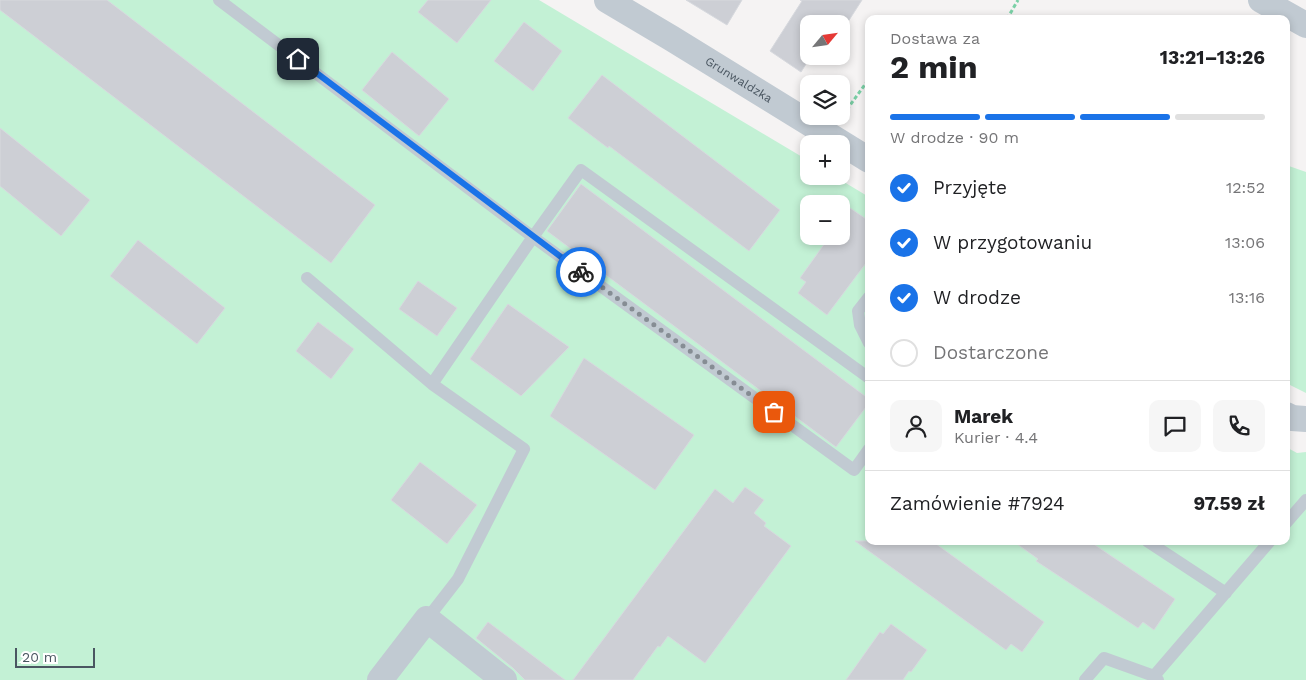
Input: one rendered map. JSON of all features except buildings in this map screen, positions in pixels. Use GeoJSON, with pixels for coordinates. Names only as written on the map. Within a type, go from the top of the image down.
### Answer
{"type":"FeatureCollection","features":[{"type":"Feature","properties":{"kind":"street","name":"Grunwaldzka"},"geometry":{"type":"LineString","coordinates":[[607,0],[829,135]]}},
{"type":"Feature","properties":{"kind":"street"},"geometry":{"type":"LineString","coordinates":[[1261,0],[1288,15]]}},
{"type":"Feature","properties":{"kind":"street"},"geometry":{"type":"LineString","coordinates":[[1290,16],[1306,25]]}},
{"type":"Feature","properties":{"kind":"street","name":"Grunwaldzka"},"geometry":{"type":"LineString","coordinates":[[850,148],[865,158]]}},
{"type":"Feature","properties":{"kind":"street"},"geometry":{"type":"LineString","coordinates":[[1290,417],[1306,419]]}},
{"type":"Feature","properties":{"kind":"street"},"geometry":{"type":"LineString","coordinates":[[380,680],[427,619],[504,680]]}},
{"type":"Feature","properties":{"kind":"lane"},"geometry":{"type":"LineString","coordinates":[[220,0],[533,237],[854,470],[865,455]]}},
{"type":"Feature","properties":{"kind":"lane"},"geometry":{"type":"LineString","coordinates":[[432,384],[581,170],[865,375]]}},
{"type":"Feature","properties":{"kind":"lane"},"geometry":{"type":"LineString","coordinates":[[307,278],[432,384],[524,450],[458,578],[427,619]]}},
{"type":"Feature","properties":{"kind":"lane"},"geometry":{"type":"LineString","coordinates":[[865,302],[858,312],[860,325],[865,335]]}},
{"type":"Feature","properties":{"kind":"lane"},"geometry":{"type":"LineString","coordinates":[[1290,518],[1306,500]]}},
{"type":"Feature","properties":{"kind":"lane"},"geometry":{"type":"LineString","coordinates":[[1153,545],[1226,593]]}},
{"type":"Feature","properties":{"kind":"lane"},"geometry":{"type":"LineString","coordinates":[[1085,680],[1104,658],[1156,678],[1267,545]]}},
{"type":"Feature","properties":{"kind":"path"},"geometry":{"type":"LineString","coordinates":[[1009,15],[1018,0]]}},
{"type":"Feature","properties":{"kind":"path"},"geometry":{"type":"LineString","coordinates":[[829,135],[865,84]]}},
{"type":"Feature","properties":{"kind":"green space"},"geometry":{"type":"Polygon","coordinates":[[[0,0],[539,0],[800,156],[800,185],[849,185],[865,195],[865,545],[1290,545],[1290,449],[1297,453],[1306,452],[1306,680],[0,680],[0,0]]]}},
{"type":"Feature","properties":{"kind":"green space"},"geometry":{"type":"Polygon","coordinates":[[[1290,166],[1306,172],[1306,393],[1290,385],[1290,166]]]}},
{"type":"Feature","properties":{"kind":"way so far"},"geometry":{"type":"LineString","coordinates":[[581,272],[774,412]]}},
{"type":"Feature","properties":{"kind":"route"},"geometry":{"type":"LineString","coordinates":[[298,59],[581,272]]}}]}
